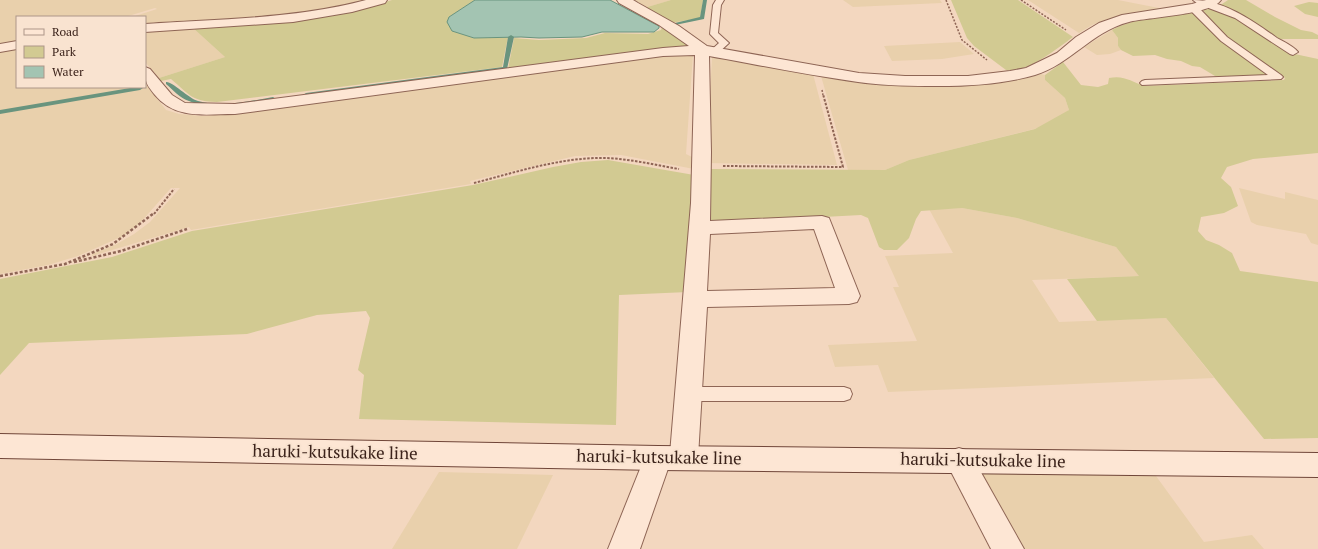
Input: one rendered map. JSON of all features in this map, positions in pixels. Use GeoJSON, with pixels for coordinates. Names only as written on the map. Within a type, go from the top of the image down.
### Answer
{"type":"FeatureCollection","features":[{"type":"Feature","properties":{"kind":"street"},"geometry":{"type":"LineString","coordinates":[[146,28],[296,18],[327,14],[381,0]]}},
{"type":"Feature","properties":{"kind":"street"},"geometry":{"type":"LineString","coordinates":[[622,0],[664,22],[708,51]]}},
{"type":"Feature","properties":{"kind":"street"},"geometry":{"type":"LineString","coordinates":[[146,73],[165,96],[176,106],[201,110],[234,109],[638,54],[708,51],[858,78],[905,81],[968,81],[1010,76],[1031,71],[1062,56],[1081,40],[1104,26],[1126,18],[1202,3]]}},
{"type":"Feature","properties":{"kind":"street"},"geometry":{"type":"LineString","coordinates":[[0,48],[16,45]]}},
{"type":"Feature","properties":{"kind":"street"},"geometry":{"type":"LineString","coordinates":[[624,549],[671,458],[689,394],[700,228],[708,51]]}},
{"type":"Feature","properties":{"kind":"street"},"geometry":{"type":"LineString","coordinates":[[696,299],[849,296],[822,222],[700,228]]}},
{"type":"Feature","properties":{"kind":"street","name":"haruki-kutsukake line"},"geometry":{"type":"LineString","coordinates":[[0,446],[671,458],[1318,465]]}},
{"type":"Feature","properties":{"kind":"street"},"geometry":{"type":"LineString","coordinates":[[960,460],[1008,549]]}},
{"type":"Feature","properties":{"kind":"lane"},"geometry":{"type":"LineString","coordinates":[[708,51],[724,43],[714,34],[717,5],[720,0]]}},
{"type":"Feature","properties":{"kind":"lane"},"geometry":{"type":"LineString","coordinates":[[1145,84],[1278,77],[1224,39],[1213,29],[1201,14],[1202,3],[1228,12],[1255,27],[1293,52]]}},
{"type":"Feature","properties":{"kind":"lane"},"geometry":{"type":"LineString","coordinates":[[689,394],[844,394]]}},
{"type":"Feature","properties":{"kind":"path"},"geometry":{"type":"LineString","coordinates":[[946,0],[962,40],[975,52],[1010,76]]}},
{"type":"Feature","properties":{"kind":"path"},"geometry":{"type":"LineString","coordinates":[[1021,0],[1081,40]]}},
{"type":"Feature","properties":{"kind":"path"},"geometry":{"type":"LineString","coordinates":[[474,183],[560,163],[606,158],[702,170],[843,167],[817,71]]}},
{"type":"Feature","properties":{"kind":"path"},"geometry":{"type":"LineString","coordinates":[[65,264],[113,244],[152,216],[174,189]]}},
{"type":"Feature","properties":{"kind":"path"},"geometry":{"type":"LineString","coordinates":[[0,276],[65,264],[121,251],[187,229]]}},
{"type":"Feature","properties":{"kind":"shaded area"},"geometry":{"type":"Polygon","coordinates":[[[0,0],[370,0],[302,15],[146,25],[146,16],[135,16],[157,9],[155,8],[128,16],[16,16],[16,43],[0,46],[0,0]]]}},
{"type":"Feature","properties":{"kind":"shaded area"},"geometry":{"type":"Polygon","coordinates":[[[628,0],[671,0],[644,8],[628,0]]]}},
{"type":"Feature","properties":{"kind":"shaded area"},"geometry":{"type":"Polygon","coordinates":[[[843,0],[940,0],[942,3],[853,7],[843,0]]]}},
{"type":"Feature","properties":{"kind":"shaded area"},"geometry":{"type":"Polygon","coordinates":[[[1028,0],[1118,0],[1164,9],[1118,16],[1092,25],[1079,33],[1028,0]]]}},
{"type":"Feature","properties":{"kind":"shaded area"},"geometry":{"type":"Polygon","coordinates":[[[193,28],[225,57],[159,78],[146,63],[146,31],[193,28]]]}},
{"type":"Feature","properties":{"kind":"shaded area"},"geometry":{"type":"Polygon","coordinates":[[[1112,30],[1118,38],[1118,46],[1121,50],[1110,54],[1097,55],[1084,47],[1112,30]]]}},
{"type":"Feature","properties":{"kind":"shaded area"},"geometry":{"type":"Polygon","coordinates":[[[960,42],[974,54],[942,59],[892,61],[884,46],[960,42]]]}},
{"type":"Feature","properties":{"kind":"shaded area"},"geometry":{"type":"Polygon","coordinates":[[[16,49],[16,88],[146,88],[146,84],[166,110],[179,114],[203,116],[229,114],[629,58],[693,54],[686,154],[694,158],[694,169],[621,155],[575,156],[470,181],[471,184],[191,230],[189,227],[92,256],[92,254],[115,245],[134,234],[150,222],[180,188],[171,188],[140,223],[123,236],[78,256],[48,265],[0,274],[0,52],[16,49]]]}},
{"type":"Feature","properties":{"kind":"shaded area"},"geometry":{"type":"Polygon","coordinates":[[[712,56],[813,74],[837,165],[707,163],[712,56]]]}},
{"type":"Feature","properties":{"kind":"shaded area"},"geometry":{"type":"Polygon","coordinates":[[[1041,74],[1045,75],[1045,80],[1065,98],[1069,110],[1054,124],[909,160],[885,170],[848,170],[821,76],[988,83],[1027,78],[1041,74]]]}},
{"type":"Feature","properties":{"kind":"shaded area"},"geometry":{"type":"Polygon","coordinates":[[[1239,188],[1285,199],[1285,192],[1318,200],[1318,245],[1311,243],[1306,234],[1257,225],[1251,222],[1239,188]]]}},
{"type":"Feature","properties":{"kind":"shaded area"},"geometry":{"type":"Polygon","coordinates":[[[962,208],[1017,218],[1116,247],[1140,276],[1032,280],[1059,322],[1166,318],[1214,378],[888,392],[878,365],[835,367],[828,345],[917,341],[893,287],[899,287],[885,256],[953,253],[929,209],[962,208]]]}},
{"type":"Feature","properties":{"kind":"shaded area"},"geometry":{"type":"Polygon","coordinates":[[[439,472],[553,475],[517,549],[392,549],[439,472]]]}},
{"type":"Feature","properties":{"kind":"shaded area"},"geometry":{"type":"Polygon","coordinates":[[[976,473],[1156,476],[1204,542],[1252,535],[1264,549],[1020,549],[976,473]]]}},
{"type":"Feature","properties":{"kind":"green space"},"geometry":{"type":"Polygon","coordinates":[[[392,0],[475,0],[449,17],[452,31],[474,38],[508,37],[502,67],[217,102],[196,99],[171,79],[161,81],[159,78],[225,57],[193,28],[269,23],[318,17],[367,7],[392,0]]]}},
{"type":"Feature","properties":{"kind":"green space"},"geometry":{"type":"Polygon","coordinates":[[[671,0],[703,0],[700,18],[671,23],[644,8],[671,0]]]}},
{"type":"Feature","properties":{"kind":"green space"},"geometry":{"type":"Polygon","coordinates":[[[951,0],[1018,0],[1073,37],[1041,60],[1031,65],[1013,70],[1006,70],[974,46],[967,38],[951,0]]]}},
{"type":"Feature","properties":{"kind":"green space"},"geometry":{"type":"Polygon","coordinates":[[[1228,0],[1246,0],[1301,30],[1318,35],[1318,39],[1278,39],[1219,6],[1228,0]]]}},
{"type":"Feature","properties":{"kind":"green space"},"geometry":{"type":"Polygon","coordinates":[[[1309,2],[1318,3],[1318,17],[1305,14],[1294,6],[1309,2]]]}},
{"type":"Feature","properties":{"kind":"green space"},"geometry":{"type":"Polygon","coordinates":[[[1209,9],[1226,12],[1290,53],[1318,59],[1318,153],[1253,159],[1227,167],[1221,178],[1231,187],[1238,206],[1224,213],[1201,217],[1198,231],[1206,240],[1219,245],[1232,253],[1240,271],[1318,282],[1318,438],[1264,439],[1166,318],[1097,321],[1067,279],[1139,276],[1116,247],[1017,218],[962,208],[921,211],[916,219],[909,238],[897,250],[884,250],[879,247],[868,218],[861,215],[711,223],[706,221],[709,169],[885,170],[909,160],[1035,129],[1069,110],[1065,98],[1045,80],[1045,75],[1063,62],[1081,85],[1098,87],[1108,84],[1109,78],[1115,77],[1124,78],[1145,86],[1284,80],[1285,78],[1240,48],[1219,30],[1203,10],[1209,9]]]}},
{"type":"Feature","properties":{"kind":"green space"},"geometry":{"type":"Polygon","coordinates":[[[1193,12],[1269,74],[1268,76],[1222,78],[1215,76],[1200,67],[1192,66],[1181,61],[1155,55],[1133,56],[1121,50],[1118,46],[1118,38],[1112,30],[1128,23],[1151,17],[1174,13],[1193,12]]]}},
{"type":"Feature","properties":{"kind":"green space"},"geometry":{"type":"Polygon","coordinates":[[[662,27],[692,48],[659,48],[508,69],[514,38],[539,40],[586,38],[605,33],[648,34],[661,30],[662,27]]]}},
{"type":"Feature","properties":{"kind":"green space"},"geometry":{"type":"Polygon","coordinates":[[[608,160],[694,175],[688,292],[619,295],[616,425],[359,419],[364,375],[358,370],[370,318],[366,311],[317,315],[247,334],[29,343],[0,375],[0,279],[112,257],[192,231],[473,185],[581,162],[608,160]]]}},
{"type":"Feature","properties":{"kind":"water"},"geometry":{"type":"Polygon","coordinates":[[[475,0],[610,0],[659,26],[659,28],[654,32],[602,32],[582,37],[539,38],[474,38],[452,31],[447,22],[449,17],[475,0]]]}},
{"type":"Feature","properties":{"kind":"waterway"},"geometry":{"type":"LineString","coordinates":[[677,24],[702,18],[705,0]]}},
{"type":"Feature","properties":{"kind":"waterway"},"geometry":{"type":"LineString","coordinates":[[306,95],[505,68],[511,37]]}},
{"type":"Feature","properties":{"kind":"waterway"},"geometry":{"type":"LineString","coordinates":[[168,83],[181,94],[198,103],[219,105],[273,99]]}},
{"type":"Feature","properties":{"kind":"waterway"},"geometry":{"type":"LineString","coordinates":[[0,112],[140,88]]}}]}
